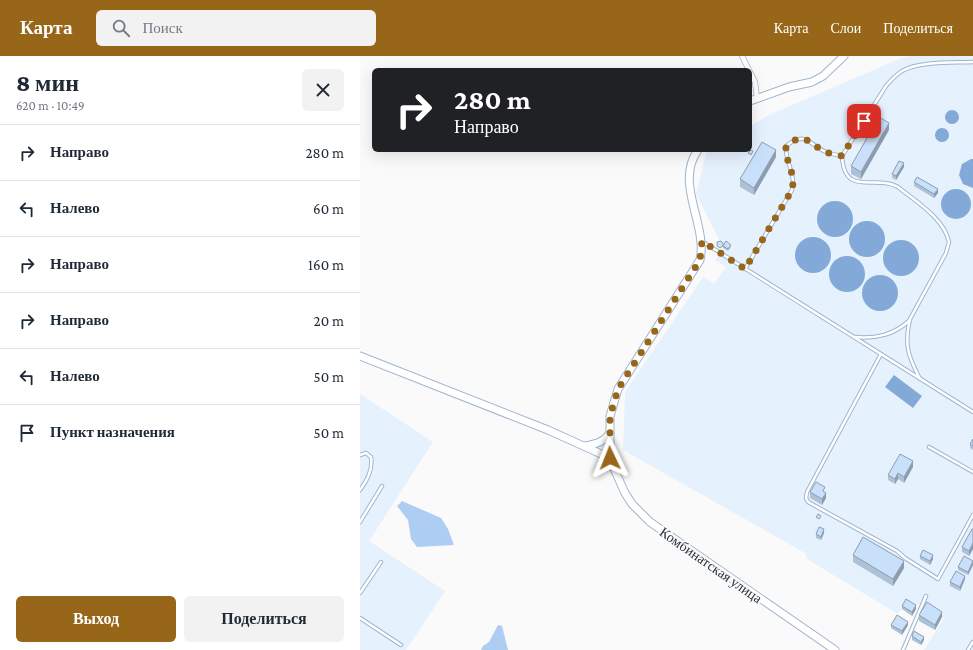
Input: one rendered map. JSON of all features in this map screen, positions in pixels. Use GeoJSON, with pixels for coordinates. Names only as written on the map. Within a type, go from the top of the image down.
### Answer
{"type":"FeatureCollection","features":[{"type":"Feature","properties":{"kind":"street"},"geometry":{"type":"LineString","coordinates":[[742,56],[748,68]]}},
{"type":"Feature","properties":{"kind":"street"},"geometry":{"type":"LineString","coordinates":[[752,76],[755,82],[753,100],[812,82],[823,76],[844,56]]}},
{"type":"Feature","properties":{"kind":"street"},"geometry":{"type":"LineString","coordinates":[[360,356],[585,446],[610,458],[610,416],[618,389],[700,260],[702,241],[692,197],[690,175],[693,159],[697,152]]}},
{"type":"Feature","properties":{"kind":"street"},"geometry":{"type":"LineString","coordinates":[[585,446],[602,441],[610,432]]}},
{"type":"Feature","properties":{"kind":"street","name":"Комбинатская улица"},"geometry":{"type":"LineString","coordinates":[[610,458],[625,493],[632,504],[650,522],[835,650]]}},
{"type":"Feature","properties":{"kind":"lane"},"geometry":{"type":"LineString","coordinates":[[920,379],[909,358],[906,344],[910,319],[946,253],[949,242],[948,236],[933,216],[892,183],[885,182],[860,184],[850,179],[842,167],[842,156],[886,86],[902,71],[914,67],[973,62]]}},
{"type":"Feature","properties":{"kind":"lane"},"geometry":{"type":"LineString","coordinates":[[745,269],[792,190],[794,179],[786,156],[786,146],[794,139],[805,138],[826,152],[842,156]]}},
{"type":"Feature","properties":{"kind":"lane"},"geometry":{"type":"LineString","coordinates":[[702,241],[973,412]]}},
{"type":"Feature","properties":{"kind":"lane"},"geometry":{"type":"LineString","coordinates":[[853,337],[869,338],[893,333],[910,319]]}},
{"type":"Feature","properties":{"kind":"lane"},"geometry":{"type":"LineString","coordinates":[[881,354],[807,492],[806,498],[808,502],[897,551],[905,558],[938,578],[973,515]]}},
{"type":"Feature","properties":{"kind":"lane"},"geometry":{"type":"LineString","coordinates":[[929,448],[973,472]]}},
{"type":"Feature","properties":{"kind":"lane"},"geometry":{"type":"LineString","coordinates":[[360,455],[366,453],[372,457],[372,463],[366,482],[360,490]]}},
{"type":"Feature","properties":{"kind":"lane"},"geometry":{"type":"LineString","coordinates":[[360,522],[382,486]]}},
{"type":"Feature","properties":{"kind":"lane"},"geometry":{"type":"LineString","coordinates":[[360,593],[381,562]]}},
{"type":"Feature","properties":{"kind":"lane"},"geometry":{"type":"LineString","coordinates":[[903,650],[926,596]]}},
{"type":"Feature","properties":{"kind":"lane"},"geometry":{"type":"LineString","coordinates":[[360,618],[401,645]]}},
{"type":"Feature","properties":{"kind":"lane"},"geometry":{"type":"LineString","coordinates":[[968,650],[973,642]]}},
{"type":"Feature","properties":{"kind":"shaded area"},"geometry":{"type":"Polygon","coordinates":[[[911,56],[973,56],[973,650],[924,650],[944,618],[927,608],[907,600],[898,614],[807,559],[805,553],[623,450],[625,392],[703,277],[714,284],[726,267],[715,260],[723,248],[723,244],[721,243],[696,194],[706,152],[752,152],[752,125],[769,115],[899,59],[911,56]]]}},
{"type":"Feature","properties":{"kind":"shaded area"},"geometry":{"type":"Polygon","coordinates":[[[949,110],[955,110],[959,114],[959,120],[955,124],[949,124],[945,120],[945,114],[949,110]]]}},
{"type":"Feature","properties":{"kind":"shaded area"},"geometry":{"type":"Polygon","coordinates":[[[939,128],[945,128],[949,132],[949,138],[945,142],[939,142],[935,138],[935,132],[939,128]]]}},
{"type":"Feature","properties":{"kind":"shaded area"},"geometry":{"type":"Polygon","coordinates":[[[973,159],[973,188],[963,184],[959,175],[962,164],[973,159]]]}},
{"type":"Feature","properties":{"kind":"shaded area"},"geometry":{"type":"Polygon","coordinates":[[[956,189],[966,194],[971,204],[966,214],[956,219],[946,214],[941,204],[946,194],[956,189]]]}},
{"type":"Feature","properties":{"kind":"shaded area"},"geometry":{"type":"Polygon","coordinates":[[[835,201],[848,206],[853,219],[848,232],[835,237],[822,232],[817,219],[822,206],[835,201]]]}},
{"type":"Feature","properties":{"kind":"shaded area"},"geometry":{"type":"Polygon","coordinates":[[[867,221],[880,226],[885,239],[880,252],[867,257],[854,252],[849,239],[854,226],[867,221]]]}},
{"type":"Feature","properties":{"kind":"shaded area"},"geometry":{"type":"Polygon","coordinates":[[[813,237],[826,242],[831,255],[826,268],[813,273],[800,268],[795,255],[800,242],[813,237]]]}},
{"type":"Feature","properties":{"kind":"shaded area"},"geometry":{"type":"Polygon","coordinates":[[[901,240],[914,245],[919,258],[914,271],[901,276],[888,271],[883,258],[888,245],[901,240]]]}},
{"type":"Feature","properties":{"kind":"shaded area"},"geometry":{"type":"Polygon","coordinates":[[[847,256],[860,261],[865,274],[860,287],[847,292],[834,287],[829,274],[834,261],[847,256]]]}},
{"type":"Feature","properties":{"kind":"shaded area"},"geometry":{"type":"Polygon","coordinates":[[[880,275],[893,280],[898,293],[893,306],[880,311],[867,306],[862,293],[867,280],[880,275]]]}},
{"type":"Feature","properties":{"kind":"shaded area"},"geometry":{"type":"Polygon","coordinates":[[[894,375],[922,396],[913,408],[885,387],[894,375]]]}},
{"type":"Feature","properties":{"kind":"shaded area"},"geometry":{"type":"Polygon","coordinates":[[[360,394],[433,442],[369,541],[445,591],[406,650],[360,650],[360,394]]]}},
{"type":"Feature","properties":{"kind":"shaded area"},"geometry":{"type":"Polygon","coordinates":[[[402,501],[441,518],[448,529],[454,545],[417,547],[411,539],[408,520],[397,506],[402,501]]]}},
{"type":"Feature","properties":{"kind":"shaded area"},"geometry":{"type":"Polygon","coordinates":[[[498,625],[502,626],[508,650],[481,650],[483,646],[489,642],[498,625]]]}},
{"type":"Feature","properties":{"kind":"building"},"geometry":{"type":"Polygon","coordinates":[[[879,117],[889,123],[861,172],[851,166],[879,117]]]}},
{"type":"Feature","properties":{"kind":"building"},"geometry":{"type":"Polygon","coordinates":[[[762,142],[776,150],[754,188],[740,179],[762,142]]]}},
{"type":"Feature","properties":{"kind":"building"},"geometry":{"type":"Polygon","coordinates":[[[899,161],[904,163],[896,176],[892,174],[899,161]]]}},
{"type":"Feature","properties":{"kind":"building"},"geometry":{"type":"Polygon","coordinates":[[[917,177],[938,189],[934,194],[914,182],[917,177]]]}},
{"type":"Feature","properties":{"kind":"building"},"geometry":{"type":"Polygon","coordinates":[[[721,241],[723,246],[720,248],[717,246],[717,242],[721,241]]]}},
{"type":"Feature","properties":{"kind":"building"},"geometry":{"type":"Polygon","coordinates":[[[726,241],[731,245],[728,249],[723,246],[726,241]]]}},
{"type":"Feature","properties":{"kind":"building"},"geometry":{"type":"Polygon","coordinates":[[[973,439],[973,446],[970,444],[973,439]]]}},
{"type":"Feature","properties":{"kind":"building"},"geometry":{"type":"Polygon","coordinates":[[[900,454],[913,461],[904,477],[898,473],[895,479],[888,475],[900,454]]]}},
{"type":"Feature","properties":{"kind":"building"},"geometry":{"type":"Polygon","coordinates":[[[816,482],[825,487],[823,491],[826,493],[822,499],[810,492],[816,482]]]}},
{"type":"Feature","properties":{"kind":"building"},"geometry":{"type":"Polygon","coordinates":[[[818,514],[821,516],[819,519],[816,517],[818,514]]]}},
{"type":"Feature","properties":{"kind":"building"},"geometry":{"type":"Polygon","coordinates":[[[819,527],[824,529],[821,537],[816,534],[819,527]]]}},
{"type":"Feature","properties":{"kind":"building"},"geometry":{"type":"Polygon","coordinates":[[[972,529],[973,543],[969,551],[962,547],[972,529]]]}},
{"type":"Feature","properties":{"kind":"building"},"geometry":{"type":"Polygon","coordinates":[[[863,537],[904,561],[893,579],[853,555],[863,537]]]}},
{"type":"Feature","properties":{"kind":"building"},"geometry":{"type":"Polygon","coordinates":[[[923,550],[933,555],[930,561],[920,556],[923,550]]]}},
{"type":"Feature","properties":{"kind":"building"},"geometry":{"type":"Polygon","coordinates":[[[964,556],[973,561],[968,572],[958,567],[964,556]]]}},
{"type":"Feature","properties":{"kind":"building"},"geometry":{"type":"Polygon","coordinates":[[[956,571],[965,576],[960,587],[950,582],[956,571]]]}},
{"type":"Feature","properties":{"kind":"building"},"geometry":{"type":"Polygon","coordinates":[[[906,599],[916,605],[912,612],[902,606],[906,599]]]}},
{"type":"Feature","properties":{"kind":"building"},"geometry":{"type":"Polygon","coordinates":[[[927,602],[942,612],[935,625],[919,615],[927,602]]]}},
{"type":"Feature","properties":{"kind":"building"},"geometry":{"type":"Polygon","coordinates":[[[897,615],[908,622],[902,631],[891,625],[897,615]]]}},
{"type":"Feature","properties":{"kind":"building"},"geometry":{"type":"Polygon","coordinates":[[[914,631],[924,637],[921,642],[912,636],[914,631]]]}},
{"type":"Feature","properties":{"kind":"route"},"geometry":{"type":"LineString","coordinates":[[610,458],[610,416],[618,389],[694,271],[700,260],[702,241],[745,269],[792,190],[794,179],[786,156],[786,146],[794,139],[805,138],[826,152],[842,156],[864,121]]}}]}
